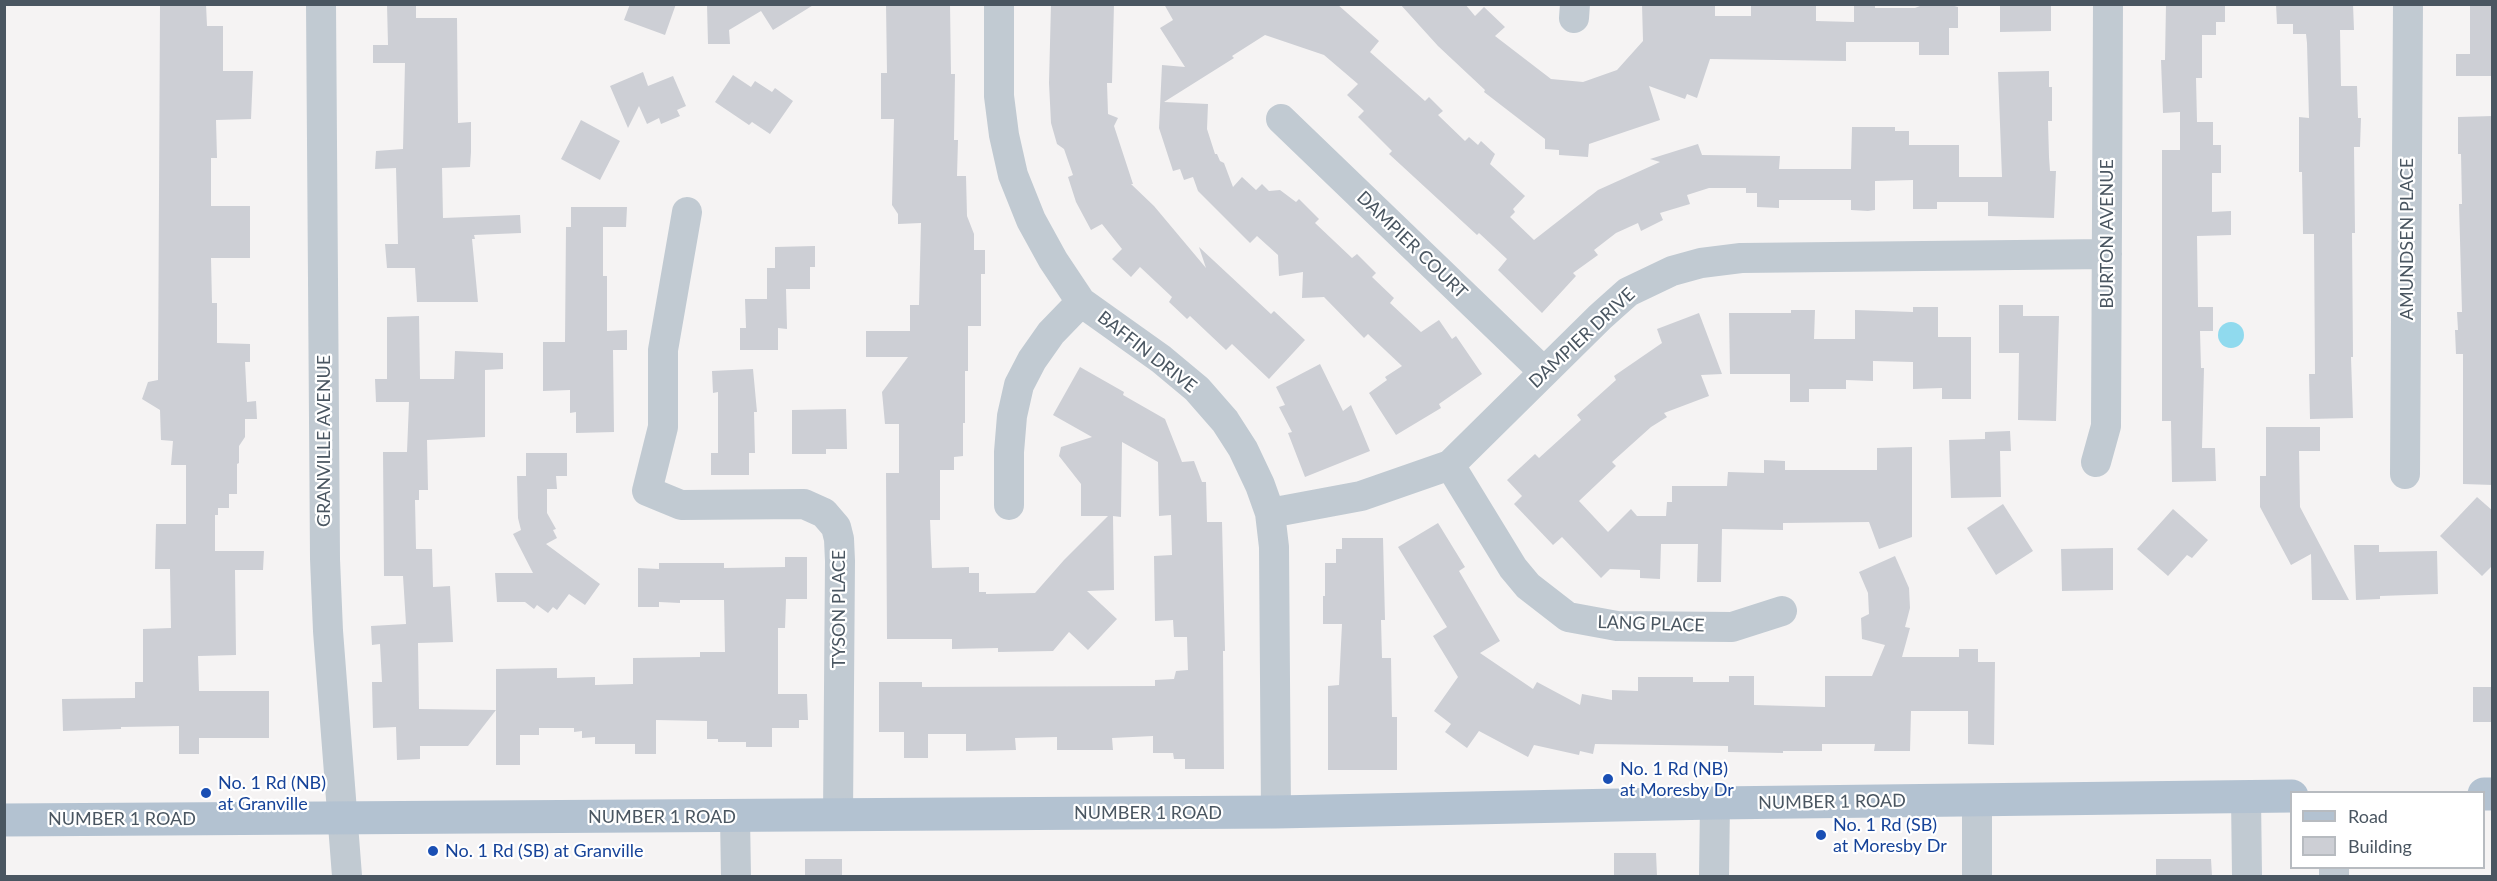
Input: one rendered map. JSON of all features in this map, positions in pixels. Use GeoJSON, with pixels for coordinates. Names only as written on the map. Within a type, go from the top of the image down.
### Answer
{"type":"FeatureCollection","features":[{"type":"Feature","properties":{"kind":"main road","name":"NUMBER 1 ROAD"},"geometry":{"type":"LineString","coordinates":[[4,820],[1276,812],[1715,803],[2290,796]]}},
{"type":"Feature","properties":{"kind":"street","name":"GRANVILLE AVENUE"},"geometry":{"type":"LineString","coordinates":[[321,4],[325,559],[328,631],[347,876]]}},
{"type":"Feature","properties":{"kind":"street","name":"BAFFIN DRIVE"},"geometry":{"type":"LineString","coordinates":[[999,4],[999,96],[1004,135],[1013,175],[1031,220],[1053,260],[1081,302],[1161,359],[1197,389],[1225,420],[1243,449],[1270,513],[1274,547],[1276,812]]}},
{"type":"Feature","properties":{"kind":"street","name":"BURTON AVENUE"},"geometry":{"type":"LineString","coordinates":[[2096,462],[2106,426],[2108,4]]}},
{"type":"Feature","properties":{"kind":"street","name":"AMUNDSEN PLACE"},"geometry":{"type":"LineString","coordinates":[[2405,474],[2408,4]]}},
{"type":"Feature","properties":{"kind":"street","name":"DAMPIER COURT"},"geometry":{"type":"LineString","coordinates":[[1281,119],[1544,372]]}},
{"type":"Feature","properties":{"kind":"street","name":"TYSON PLACE"},"geometry":{"type":"LineString","coordinates":[[687,212],[663,350],[663,428],[647,491],[681,505],[804,504],[824,513],[836,527],[840,561],[838,815]]}},
{"type":"Feature","properties":{"kind":"street","name":"DAMPIER DRIVE"},"geometry":{"type":"LineString","coordinates":[[1270,513],[1362,496],[1402,484],[1450,465],[1628,292],[1672,271],[1701,263],[1741,258],[2107,254]]}},
{"type":"Feature","properties":{"kind":"street"},"geometry":{"type":"LineString","coordinates":[[1009,505],[1012,416],[1019,385],[1032,360],[1051,333],[1081,302]]}},
{"type":"Feature","properties":{"kind":"street","name":"LANG PLACE"},"geometry":{"type":"LineString","coordinates":[[1450,465],[1513,568],[1528,586],[1568,617],[1617,626],[1732,627],[1782,611]]}},
{"type":"Feature","properties":{"kind":"street"},"geometry":{"type":"LineString","coordinates":[[2246,797],[2247,876]]}},
{"type":"Feature","properties":{"kind":"street"},"geometry":{"type":"LineString","coordinates":[[1977,800],[1977,876]]}},
{"type":"Feature","properties":{"kind":"street"},"geometry":{"type":"LineString","coordinates":[[1714,876],[1715,803]]}},
{"type":"Feature","properties":{"kind":"street"},"geometry":{"type":"LineString","coordinates":[[735,817],[736,876]]}},
{"type":"Feature","properties":{"kind":"water"},"geometry":{"type":"Polygon","coordinates":[[[2231,322],[2240,326],[2244,335],[2240,344],[2231,348],[2222,344],[2218,335],[2222,326],[2231,322]]]}},
{"type":"Feature","properties":{"kind":"building"},"geometry":{"type":"Polygon","coordinates":[[[160,4],[206,4],[207,26],[223,26],[223,71],[253,71],[251,119],[216,120],[217,158],[211,158],[211,206],[250,206],[250,258],[211,258],[212,303],[217,303],[217,343],[250,344],[250,362],[245,362],[247,402],[256,401],[257,419],[245,419],[245,437],[239,446],[239,463],[237,464],[237,494],[229,494],[229,508],[218,508],[218,515],[215,515],[215,551],[264,551],[263,570],[235,570],[236,655],[198,656],[199,691],[269,691],[269,738],[199,738],[199,754],[179,754],[179,726],[63,731],[62,699],[135,698],[135,682],[143,682],[143,629],[171,628],[170,569],[155,569],[156,524],[186,524],[186,465],[171,465],[173,441],[161,440],[160,410],[142,399],[148,382],[158,380],[160,4]]]}},
{"type":"Feature","properties":{"kind":"building"},"geometry":{"type":"Polygon","coordinates":[[[387,4],[416,4],[416,18],[457,18],[458,123],[471,122],[470,167],[442,168],[443,218],[520,215],[521,233],[474,235],[475,239],[472,239],[478,302],[417,302],[415,268],[387,268],[385,244],[398,244],[396,168],[375,169],[376,151],[403,149],[405,63],[373,63],[373,45],[388,45],[387,4]]]}},
{"type":"Feature","properties":{"kind":"building"},"geometry":{"type":"Polygon","coordinates":[[[630,4],[676,4],[665,35],[624,20],[630,4]]]}},
{"type":"Feature","properties":{"kind":"building"},"geometry":{"type":"Polygon","coordinates":[[[707,4],[815,4],[773,30],[761,11],[729,30],[730,44],[708,44],[707,4]]]}},
{"type":"Feature","properties":{"kind":"building"},"geometry":{"type":"Polygon","coordinates":[[[886,4],[950,4],[951,74],[955,74],[954,140],[958,140],[957,176],[966,176],[967,216],[974,234],[974,250],[985,250],[985,274],[981,274],[981,326],[968,326],[963,456],[954,457],[954,470],[940,470],[940,520],[930,520],[932,568],[969,567],[969,573],[979,573],[979,592],[986,592],[986,594],[1035,593],[1108,516],[1081,516],[1081,484],[1059,456],[1061,447],[1092,437],[1053,415],[1080,367],[1165,419],[1182,462],[1194,461],[1202,482],[1206,482],[1207,522],[1222,522],[1225,651],[1223,651],[1224,769],[1185,769],[1185,759],[1174,759],[1173,753],[1153,753],[1153,736],[1112,738],[1113,750],[1057,750],[1057,737],[1015,738],[1016,750],[966,751],[966,734],[928,734],[928,758],[904,758],[904,732],[879,732],[879,682],[922,682],[922,687],[1155,686],[1155,680],[1174,679],[1176,671],[1188,670],[1187,637],[1174,637],[1173,620],[1155,621],[1154,556],[1172,555],[1171,515],[1159,516],[1158,462],[1122,442],[1121,517],[1113,516],[1114,590],[1087,591],[1117,619],[1088,650],[1069,632],[1053,651],[998,652],[998,648],[952,649],[952,639],[887,639],[886,473],[899,473],[899,424],[885,424],[882,392],[908,357],[866,357],[866,331],[910,331],[910,305],[919,305],[921,223],[898,224],[898,214],[892,205],[894,119],[881,119],[881,73],[887,73],[886,4]]]}},
{"type":"Feature","properties":{"kind":"building"},"geometry":{"type":"Polygon","coordinates":[[[1051,4],[1114,4],[1112,83],[1107,83],[1108,114],[1118,118],[1114,126],[1133,184],[1131,184],[1154,206],[1206,268],[1199,247],[1271,314],[1274,311],[1305,340],[1269,379],[1232,344],[1226,350],[1190,316],[1187,319],[1169,302],[1172,297],[1140,267],[1131,277],[1112,259],[1122,249],[1102,224],[1091,230],[1076,202],[1068,177],[1073,175],[1064,149],[1057,144],[1051,123],[1049,83],[1051,4]]]}},
{"type":"Feature","properties":{"kind":"building"},"geometry":{"type":"Polygon","coordinates":[[[1164,4],[1337,4],[1379,41],[1370,52],[1425,101],[1429,97],[1443,111],[1438,115],[1465,141],[1469,137],[1478,145],[1481,141],[1495,154],[1490,164],[1525,196],[1513,209],[1515,212],[1510,217],[1534,240],[1598,190],[1660,162],[1650,159],[1698,144],[1702,155],[1780,156],[1779,169],[1851,169],[1852,127],[1895,127],[1895,131],[1909,131],[1909,145],[1959,145],[1959,177],[2002,177],[1998,72],[2049,71],[2049,87],[2052,87],[2052,121],[2048,121],[2049,157],[2050,171],[2056,171],[2054,218],[1988,216],[1988,202],[1937,202],[1937,209],[1913,209],[1913,180],[1875,181],[1875,210],[1868,211],[1851,210],[1851,200],[1779,200],[1779,208],[1757,207],[1757,193],[1746,193],[1746,188],[1709,188],[1687,195],[1690,204],[1660,213],[1663,220],[1641,231],[1638,223],[1616,233],[1594,250],[1598,255],[1573,273],[1576,276],[1542,313],[1498,270],[1507,259],[1479,233],[1477,235],[1389,154],[1392,151],[1358,117],[1364,111],[1347,95],[1358,84],[1324,55],[1265,35],[1232,56],[1234,58],[1164,102],[1208,104],[1207,129],[1215,154],[1224,163],[1233,187],[1242,177],[1256,190],[1262,184],[1269,191],[1280,190],[1296,202],[1299,199],[1319,219],[1315,223],[1352,258],[1357,254],[1376,273],[1372,277],[1394,298],[1390,303],[1421,332],[1439,320],[1452,339],[1456,336],[1482,374],[1439,404],[1441,408],[1396,435],[1369,393],[1387,380],[1385,377],[1402,366],[1368,334],[1364,338],[1324,297],[1302,298],[1303,272],[1279,276],[1278,255],[1257,236],[1250,243],[1198,191],[1193,177],[1184,180],[1180,169],[1173,171],[1159,128],[1162,65],[1185,67],[1160,28],[1173,20],[1164,4]]]}},
{"type":"Feature","properties":{"kind":"building"},"geometry":{"type":"Polygon","coordinates":[[[1400,4],[1465,4],[1475,16],[1484,7],[1505,27],[1495,36],[1551,79],[1583,82],[1617,70],[1643,41],[1642,4],[1715,4],[1715,16],[1751,16],[1751,6],[1816,6],[1816,21],[1854,22],[1854,5],[1875,5],[1875,8],[1915,8],[1925,4],[1947,4],[1958,7],[1958,28],[1949,28],[1949,55],[1919,55],[1919,42],[1846,42],[1846,61],[1710,59],[1697,98],[1687,94],[1685,99],[1649,86],[1660,120],[1589,144],[1588,157],[1559,155],[1559,150],[1545,149],[1545,139],[1484,92],[1485,90],[1438,46],[1400,4]]]}},
{"type":"Feature","properties":{"kind":"building"},"geometry":{"type":"Polygon","coordinates":[[[2000,4],[2051,4],[2051,31],[2000,32],[2000,4]]]}},
{"type":"Feature","properties":{"kind":"building"},"geometry":{"type":"Polygon","coordinates":[[[2166,4],[2225,4],[2225,22],[2216,22],[2216,35],[2202,35],[2202,78],[2196,78],[2197,122],[2213,122],[2213,145],[2221,145],[2221,173],[2212,173],[2212,212],[2231,211],[2231,235],[2197,236],[2198,307],[2213,307],[2213,331],[2200,331],[2201,368],[2204,368],[2202,448],[2215,448],[2216,481],[2172,482],[2171,421],[2162,421],[2162,150],[2180,150],[2180,112],[2163,113],[2161,60],[2165,60],[2166,4]]]}},
{"type":"Feature","properties":{"kind":"building"},"geometry":{"type":"Polygon","coordinates":[[[2276,4],[2353,4],[2354,30],[2340,30],[2341,86],[2357,86],[2358,118],[2361,118],[2360,147],[2354,147],[2355,233],[2352,233],[2353,357],[2351,357],[2353,418],[2310,419],[2309,374],[2315,374],[2314,234],[2303,234],[2302,172],[2299,172],[2299,117],[2309,118],[2307,43],[2306,34],[2293,34],[2293,24],[2277,24],[2276,4]]]}},
{"type":"Feature","properties":{"kind":"building"},"geometry":{"type":"Polygon","coordinates":[[[2470,4],[2493,4],[2493,76],[2456,76],[2456,54],[2470,54],[2470,4]]]}},
{"type":"Feature","properties":{"kind":"building"},"geometry":{"type":"Polygon","coordinates":[[[643,72],[648,86],[673,76],[686,106],[677,110],[680,116],[661,124],[659,118],[647,124],[639,106],[628,128],[610,86],[643,72]]]}},
{"type":"Feature","properties":{"kind":"building"},"geometry":{"type":"Polygon","coordinates":[[[733,75],[751,87],[755,81],[772,92],[775,88],[793,101],[770,134],[752,122],[749,125],[715,102],[733,75]]]}},
{"type":"Feature","properties":{"kind":"building"},"geometry":{"type":"Polygon","coordinates":[[[2493,116],[2493,485],[2463,484],[2463,354],[2456,354],[2455,330],[2458,330],[2457,312],[2462,312],[2459,204],[2462,204],[2461,154],[2458,154],[2458,117],[2493,116]]]}},
{"type":"Feature","properties":{"kind":"building"},"geometry":{"type":"Polygon","coordinates":[[[581,120],[620,141],[600,180],[561,159],[581,120]]]}},
{"type":"Feature","properties":{"kind":"building"},"geometry":{"type":"Polygon","coordinates":[[[571,207],[627,207],[626,227],[603,227],[603,276],[607,276],[607,331],[627,330],[627,350],[613,350],[614,432],[576,433],[576,412],[570,413],[570,390],[543,391],[543,342],[565,342],[566,227],[571,227],[571,207]]]}},
{"type":"Feature","properties":{"kind":"building"},"geometry":{"type":"Polygon","coordinates":[[[815,246],[815,267],[810,267],[810,289],[786,289],[787,329],[778,328],[778,350],[740,350],[740,328],[746,328],[745,299],[767,299],[767,268],[775,268],[775,247],[815,246]]]}},
{"type":"Feature","properties":{"kind":"building"},"geometry":{"type":"Polygon","coordinates":[[[1999,305],[2023,305],[2023,316],[2059,316],[2056,421],[2018,420],[2019,353],[1999,353],[1999,305]]]}},
{"type":"Feature","properties":{"kind":"building"},"geometry":{"type":"Polygon","coordinates":[[[1913,307],[1938,307],[1938,337],[1971,337],[1971,399],[1942,399],[1942,388],[1913,389],[1913,362],[1873,361],[1873,381],[1846,380],[1846,389],[1809,389],[1809,402],[1790,402],[1790,374],[1730,374],[1729,313],[1791,313],[1791,310],[1815,310],[1814,339],[1855,339],[1855,310],[1913,312],[1913,307]]]}},
{"type":"Feature","properties":{"kind":"building"},"geometry":{"type":"Polygon","coordinates":[[[1699,313],[1722,374],[1701,375],[1709,396],[1664,413],[1667,417],[1651,427],[1612,462],[1616,466],[1579,501],[1608,532],[1631,509],[1637,516],[1666,516],[1667,502],[1672,502],[1672,486],[1727,486],[1728,472],[1764,473],[1764,460],[1785,461],[1785,470],[1877,470],[1877,448],[1912,447],[1912,537],[1879,549],[1869,522],[1783,523],[1783,530],[1722,529],[1721,582],[1697,582],[1698,544],[1661,544],[1660,579],[1640,578],[1640,570],[1610,569],[1601,578],[1562,537],[1553,545],[1514,504],[1522,496],[1507,480],[1535,454],[1539,458],[1581,420],[1577,415],[1616,380],[1614,376],[1662,343],[1657,329],[1699,313]]]}},
{"type":"Feature","properties":{"kind":"building"},"geometry":{"type":"Polygon","coordinates":[[[419,316],[420,379],[454,379],[455,351],[503,353],[503,369],[485,370],[485,437],[427,440],[428,490],[419,490],[419,500],[415,500],[416,549],[432,549],[433,587],[450,586],[453,642],[418,643],[419,709],[496,710],[468,746],[420,746],[420,759],[397,760],[396,727],[373,728],[372,682],[382,682],[380,644],[372,645],[371,626],[406,624],[403,576],[384,576],[383,452],[407,452],[409,402],[376,402],[375,379],[387,379],[387,317],[419,316]]]}},
{"type":"Feature","properties":{"kind":"building"},"geometry":{"type":"Polygon","coordinates":[[[1320,364],[1343,411],[1351,405],[1370,451],[1305,477],[1288,433],[1292,432],[1279,407],[1285,405],[1276,387],[1320,364]]]}},
{"type":"Feature","properties":{"kind":"building"},"geometry":{"type":"Polygon","coordinates":[[[753,369],[757,412],[754,412],[755,453],[749,453],[749,475],[711,475],[711,453],[718,453],[718,392],[713,393],[712,371],[753,369]]]}},
{"type":"Feature","properties":{"kind":"building"},"geometry":{"type":"Polygon","coordinates":[[[846,409],[847,449],[826,449],[826,454],[792,454],[792,410],[846,409]]]}},
{"type":"Feature","properties":{"kind":"building"},"geometry":{"type":"Polygon","coordinates":[[[2266,427],[2320,427],[2320,451],[2299,451],[2300,507],[2349,600],[2312,600],[2311,554],[2291,565],[2260,507],[2260,476],[2266,476],[2266,427]]]}},
{"type":"Feature","properties":{"kind":"building"},"geometry":{"type":"Polygon","coordinates":[[[2010,431],[2011,451],[2000,451],[2001,497],[1951,498],[1949,440],[1985,439],[1985,432],[2010,431]]]}},
{"type":"Feature","properties":{"kind":"building"},"geometry":{"type":"Polygon","coordinates":[[[526,453],[567,453],[567,476],[556,476],[557,489],[547,489],[547,513],[556,529],[553,530],[557,538],[546,544],[600,584],[585,605],[569,594],[557,610],[553,607],[548,613],[537,605],[534,609],[525,602],[497,602],[495,573],[533,573],[513,534],[521,530],[518,518],[517,476],[526,476],[526,453]]]}},
{"type":"Feature","properties":{"kind":"building"},"geometry":{"type":"Polygon","coordinates":[[[2477,497],[2493,511],[2493,565],[2482,576],[2440,536],[2477,497]]]}},
{"type":"Feature","properties":{"kind":"building"},"geometry":{"type":"Polygon","coordinates":[[[2003,504],[2033,551],[1996,575],[1967,528],[2003,504]]]}},
{"type":"Feature","properties":{"kind":"building"},"geometry":{"type":"Polygon","coordinates":[[[2173,509],[2208,540],[2192,558],[2187,555],[2168,576],[2137,549],[2173,509]]]}},
{"type":"Feature","properties":{"kind":"building"},"geometry":{"type":"Polygon","coordinates":[[[1438,523],[1465,567],[1459,571],[1500,641],[1480,653],[1533,689],[1537,682],[1580,705],[1582,694],[1612,700],[1612,690],[1638,691],[1638,677],[1693,677],[1693,682],[1729,682],[1729,676],[1754,676],[1754,705],[1825,707],[1825,676],[1872,676],[1885,645],[1862,639],[1861,618],[1869,614],[1868,593],[1859,572],[1895,556],[1909,588],[1910,608],[1905,627],[1910,628],[1902,657],[1959,657],[1959,649],[1978,649],[1978,662],[1995,662],[1994,745],[1968,744],[1968,711],[1911,711],[1910,751],[1874,751],[1875,744],[1822,744],[1822,751],[1783,751],[1783,753],[1728,752],[1728,746],[1595,744],[1593,754],[1580,751],[1579,755],[1534,745],[1528,757],[1479,731],[1467,748],[1445,732],[1451,724],[1434,711],[1458,677],[1433,636],[1447,627],[1398,547],[1438,523]]]}},
{"type":"Feature","properties":{"kind":"building"},"geometry":{"type":"Polygon","coordinates":[[[1342,538],[1383,538],[1385,620],[1381,620],[1382,658],[1391,658],[1392,717],[1397,717],[1397,770],[1328,770],[1328,686],[1339,685],[1342,624],[1323,624],[1323,596],[1325,596],[1325,563],[1336,563],[1336,549],[1342,549],[1342,538]]]}},
{"type":"Feature","properties":{"kind":"building"},"geometry":{"type":"Polygon","coordinates":[[[2354,545],[2379,545],[2379,552],[2437,551],[2438,594],[2380,596],[2380,599],[2356,600],[2354,545]]]}},
{"type":"Feature","properties":{"kind":"building"},"geometry":{"type":"Polygon","coordinates":[[[2113,548],[2113,590],[2062,591],[2061,549],[2113,548]]]}},
{"type":"Feature","properties":{"kind":"building"},"geometry":{"type":"Polygon","coordinates":[[[785,557],[807,557],[807,599],[786,599],[785,628],[778,628],[778,694],[807,694],[808,720],[799,720],[799,728],[772,728],[772,747],[746,747],[746,742],[718,742],[718,739],[707,739],[707,721],[656,720],[656,754],[635,754],[635,744],[595,744],[595,737],[582,738],[582,731],[574,732],[574,728],[539,728],[539,735],[520,735],[520,765],[496,765],[496,669],[557,668],[557,678],[595,677],[595,685],[633,684],[633,658],[700,657],[700,652],[725,652],[724,600],[680,600],[680,603],[659,602],[659,607],[638,607],[638,568],[659,569],[659,563],[724,563],[724,568],[785,567],[785,557]]]}},
{"type":"Feature","properties":{"kind":"building"},"geometry":{"type":"Polygon","coordinates":[[[2473,687],[2493,687],[2493,722],[2473,722],[2473,687]]]}},
{"type":"Feature","properties":{"kind":"building"},"geometry":{"type":"Polygon","coordinates":[[[1614,853],[1656,853],[1657,876],[1614,876],[1614,853]]]}},
{"type":"Feature","properties":{"kind":"building"},"geometry":{"type":"Polygon","coordinates":[[[805,859],[842,859],[842,876],[805,876],[805,859]]]}},
{"type":"Feature","properties":{"kind":"building"},"geometry":{"type":"Polygon","coordinates":[[[2156,859],[2211,859],[2212,876],[2156,876],[2156,859]]]}},
{"type":"Feature","properties":{"kind":"place","name":"No. 1 Rd (NB) at Moresby Dr"},"geometry":{"type":"Point","coordinates":[1608,779]}},
{"type":"Feature","properties":{"kind":"place","name":"No. 1 Rd (NB) at Granville"},"geometry":{"type":"Point","coordinates":[206,793]}},
{"type":"Feature","properties":{"kind":"place","name":"No. 1 Rd (SB) at Moresby Dr"},"geometry":{"type":"Point","coordinates":[1821,835]}},
{"type":"Feature","properties":{"kind":"place","name":"No. 1 Rd (SB) at Granville"},"geometry":{"type":"Point","coordinates":[433,851]}}]}
